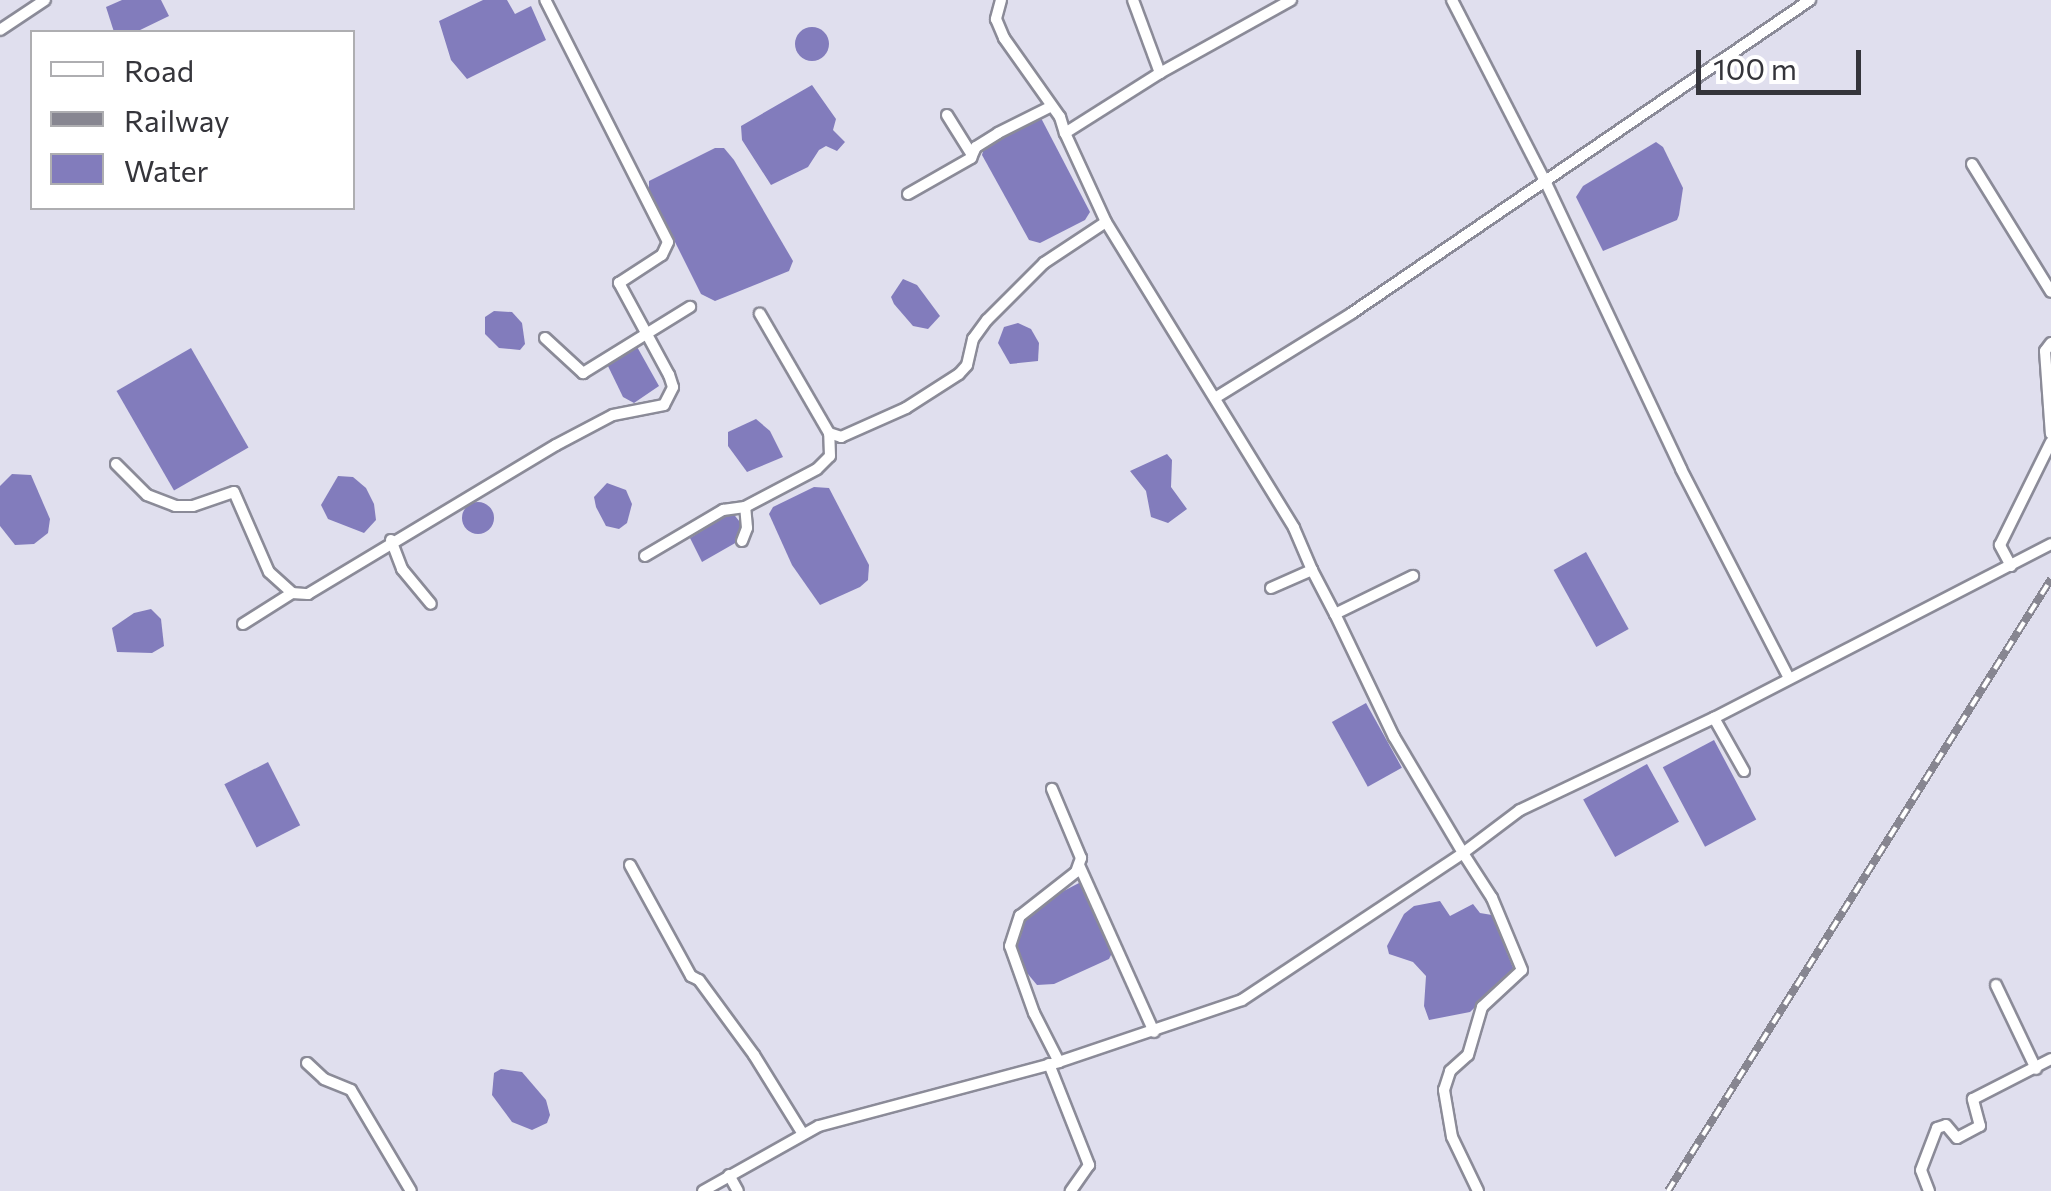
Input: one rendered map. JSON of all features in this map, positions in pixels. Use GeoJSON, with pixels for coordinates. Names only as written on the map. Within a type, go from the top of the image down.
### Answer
{"type":"FeatureCollection","features":[{"type":"Feature","properties":{"kind":"street"},"geometry":{"type":"LineString","coordinates":[[0,30],[46,0]]}},
{"type":"Feature","properties":{"kind":"street"},"geometry":{"type":"LineString","coordinates":[[243,624],[292,593],[308,594],[391,540],[613,415],[664,405],[672,387],[619,283],[662,255],[668,242],[545,0]]}},
{"type":"Feature","properties":{"kind":"street"},"geometry":{"type":"LineString","coordinates":[[1001,0],[996,19],[1004,38],[1052,106],[1106,222],[1294,528],[1394,737],[1492,898],[1522,970],[1482,1007],[1468,1056],[1450,1071],[1444,1090],[1452,1136],[1478,1191]]}},
{"type":"Feature","properties":{"kind":"street"},"geometry":{"type":"LineString","coordinates":[[1133,0],[1160,73]]}},
{"type":"Feature","properties":{"kind":"street"},"geometry":{"type":"LineString","coordinates":[[1065,133],[1160,73],[1291,0]]}},
{"type":"Feature","properties":{"kind":"street"},"geometry":{"type":"LineString","coordinates":[[1452,0],[1546,182],[1681,469],[1789,678]]}},
{"type":"Feature","properties":{"kind":"street"},"geometry":{"type":"LineString","coordinates":[[1215,398],[1352,313],[1810,0]]}},
{"type":"Feature","properties":{"kind":"street"},"geometry":{"type":"LineString","coordinates":[[908,194],[998,133],[1052,106]]}},
{"type":"Feature","properties":{"kind":"street"},"geometry":{"type":"LineString","coordinates":[[947,115],[972,154]]}},
{"type":"Feature","properties":{"kind":"street"},"geometry":{"type":"LineString","coordinates":[[1972,164],[2051,292]]}},
{"type":"Feature","properties":{"kind":"street"},"geometry":{"type":"LineString","coordinates":[[829,433],[841,436],[906,408],[960,374],[967,365],[973,339],[987,320],[1044,264],[1106,222]]}},
{"type":"Feature","properties":{"kind":"street"},"geometry":{"type":"LineString","coordinates":[[545,338],[580,374],[690,306]]}},
{"type":"Feature","properties":{"kind":"street"},"geometry":{"type":"LineString","coordinates":[[645,556],[723,510],[745,507],[825,464],[833,448],[829,433],[760,314]]}},
{"type":"Feature","properties":{"kind":"street"},"geometry":{"type":"LineString","coordinates":[[2011,566],[2000,545],[2051,438],[2045,352],[2051,343]]}},
{"type":"Feature","properties":{"kind":"street"},"geometry":{"type":"LineString","coordinates":[[116,464],[147,495],[175,506],[192,506],[234,492],[269,572],[292,593]]}},
{"type":"Feature","properties":{"kind":"street"},"geometry":{"type":"LineString","coordinates":[[742,541],[747,528],[745,507]]}},
{"type":"Feature","properties":{"kind":"street"},"geometry":{"type":"LineString","coordinates":[[391,540],[402,569],[431,604]]}},
{"type":"Feature","properties":{"kind":"street"},"geometry":{"type":"LineString","coordinates":[[703,1191],[803,1134],[1054,1063],[1242,1000],[1463,853],[1520,810],[1714,718],[2051,544]]}},
{"type":"Feature","properties":{"kind":"street"},"geometry":{"type":"LineString","coordinates":[[1270,588],[1312,570]]}},
{"type":"Feature","properties":{"kind":"street"},"geometry":{"type":"LineString","coordinates":[[1335,614],[1414,576]]}},
{"type":"Feature","properties":{"kind":"street"},"geometry":{"type":"LineString","coordinates":[[1714,718],[1744,771]]}},
{"type":"Feature","properties":{"kind":"street"},"geometry":{"type":"LineString","coordinates":[[1052,790],[1082,858],[1076,872],[1020,916],[1010,946],[1088,1165],[1071,1191]]}},
{"type":"Feature","properties":{"kind":"street"},"geometry":{"type":"LineString","coordinates":[[1079,864],[1110,927],[1122,969],[1154,1032]]}},
{"type":"Feature","properties":{"kind":"street"},"geometry":{"type":"LineString","coordinates":[[630,865],[691,976],[699,980],[754,1055],[803,1134]]}},
{"type":"Feature","properties":{"kind":"street"},"geometry":{"type":"LineString","coordinates":[[1996,985],[2036,1070]]}},
{"type":"Feature","properties":{"kind":"street"},"geometry":{"type":"LineString","coordinates":[[1929,1191],[1922,1170],[1941,1127],[1957,1138],[1980,1126],[1974,1099],[2051,1060]]}},
{"type":"Feature","properties":{"kind":"street"},"geometry":{"type":"LineString","coordinates":[[307,1063],[324,1079],[350,1090],[412,1191]]}},
{"type":"Feature","properties":{"kind":"street"},"geometry":{"type":"LineString","coordinates":[[729,1175],[738,1191]]}},
{"type":"Feature","properties":{"kind":"water"},"geometry":{"type":"Polygon","coordinates":[[[122,0],[161,0],[169,16],[140,30],[113,30],[106,7],[122,0]]]}},
{"type":"Feature","properties":{"kind":"water"},"geometry":{"type":"Polygon","coordinates":[[[483,0],[507,0],[515,14],[531,6],[546,40],[467,79],[451,60],[439,21],[483,0]]]}},
{"type":"Feature","properties":{"kind":"water"},"geometry":{"type":"Polygon","coordinates":[[[812,27],[824,32],[829,44],[824,56],[812,61],[800,56],[795,44],[800,32],[812,27]]]}},
{"type":"Feature","properties":{"kind":"water"},"geometry":{"type":"Polygon","coordinates":[[[812,85],[836,119],[833,130],[845,142],[837,151],[826,146],[819,150],[808,167],[771,185],[742,140],[741,126],[812,85]]]}},
{"type":"Feature","properties":{"kind":"water"},"geometry":{"type":"Polygon","coordinates":[[[1041,118],[1090,212],[1085,220],[1040,243],[1029,240],[982,155],[985,144],[1041,118]]]}},
{"type":"Feature","properties":{"kind":"water"},"geometry":{"type":"Polygon","coordinates":[[[1656,142],[1663,147],[1683,188],[1677,220],[1603,251],[1576,197],[1583,186],[1656,142]]]}},
{"type":"Feature","properties":{"kind":"water"},"geometry":{"type":"Polygon","coordinates":[[[715,148],[724,148],[734,160],[793,261],[789,271],[715,301],[701,294],[649,190],[649,181],[715,148]]]}},
{"type":"Feature","properties":{"kind":"water"},"geometry":{"type":"Polygon","coordinates":[[[903,279],[917,285],[940,316],[928,329],[913,326],[894,304],[891,297],[903,279]]]}},
{"type":"Feature","properties":{"kind":"water"},"geometry":{"type":"Polygon","coordinates":[[[494,311],[512,312],[522,323],[525,344],[520,350],[499,348],[485,334],[485,317],[494,311]]]}},
{"type":"Feature","properties":{"kind":"water"},"geometry":{"type":"Polygon","coordinates":[[[1018,323],[1031,329],[1039,343],[1038,361],[1010,364],[998,343],[1004,327],[1018,323]]]}},
{"type":"Feature","properties":{"kind":"water"},"geometry":{"type":"Polygon","coordinates":[[[636,345],[659,386],[634,403],[623,397],[606,362],[636,345]]]}},
{"type":"Feature","properties":{"kind":"water"},"geometry":{"type":"Polygon","coordinates":[[[191,348],[249,448],[174,491],[117,391],[191,348]]]}},
{"type":"Feature","properties":{"kind":"water"},"geometry":{"type":"Polygon","coordinates":[[[756,419],[770,431],[783,457],[747,472],[728,446],[728,432],[756,419]]]}},
{"type":"Feature","properties":{"kind":"water"},"geometry":{"type":"Polygon","coordinates":[[[1167,454],[1172,460],[1171,487],[1187,509],[1168,523],[1151,517],[1146,491],[1130,471],[1167,454]]]}},
{"type":"Feature","properties":{"kind":"water"},"geometry":{"type":"Polygon","coordinates":[[[12,474],[31,475],[50,519],[48,533],[34,544],[15,545],[0,526],[0,486],[12,474]]]}},
{"type":"Feature","properties":{"kind":"water"},"geometry":{"type":"Polygon","coordinates":[[[338,476],[353,477],[366,488],[374,504],[376,520],[364,533],[328,519],[321,505],[338,476]]]}},
{"type":"Feature","properties":{"kind":"water"},"geometry":{"type":"Polygon","coordinates":[[[607,483],[626,490],[632,504],[627,523],[619,529],[606,526],[596,507],[594,497],[607,483]]]}},
{"type":"Feature","properties":{"kind":"water"},"geometry":{"type":"Polygon","coordinates":[[[814,487],[829,488],[869,565],[868,580],[860,587],[820,605],[792,565],[769,514],[773,507],[814,487]]]}},
{"type":"Feature","properties":{"kind":"water"},"geometry":{"type":"Polygon","coordinates":[[[478,502],[489,507],[494,518],[489,529],[478,534],[467,529],[462,518],[467,507],[478,502]]]}},
{"type":"Feature","properties":{"kind":"water"},"geometry":{"type":"Polygon","coordinates":[[[732,512],[743,526],[737,542],[702,562],[690,538],[732,512]]]}},
{"type":"Feature","properties":{"kind":"water"},"geometry":{"type":"Polygon","coordinates":[[[1586,552],[1629,629],[1596,647],[1554,570],[1586,552]]]}},
{"type":"Feature","properties":{"kind":"water"},"geometry":{"type":"Polygon","coordinates":[[[151,609],[161,619],[164,646],[152,653],[117,652],[112,628],[134,613],[151,609]]]}},
{"type":"Feature","properties":{"kind":"water"},"geometry":{"type":"Polygon","coordinates":[[[1366,703],[1402,768],[1368,787],[1332,722],[1366,703]]]}},
{"type":"Feature","properties":{"kind":"water"},"geometry":{"type":"Polygon","coordinates":[[[1714,740],[1756,819],[1705,847],[1663,767],[1714,740]]]}},
{"type":"Feature","properties":{"kind":"water"},"geometry":{"type":"Polygon","coordinates":[[[268,762],[300,825],[257,848],[224,784],[268,762]]]}},
{"type":"Feature","properties":{"kind":"water"},"geometry":{"type":"Polygon","coordinates":[[[1647,764],[1679,822],[1615,857],[1583,799],[1647,764]]]}},
{"type":"Feature","properties":{"kind":"water"},"geometry":{"type":"Polygon","coordinates":[[[1079,883],[1086,884],[1112,953],[1109,959],[1054,984],[1037,985],[1017,961],[1013,947],[1022,923],[1052,897],[1079,883]]]}},
{"type":"Feature","properties":{"kind":"water"},"geometry":{"type":"Polygon","coordinates":[[[1440,901],[1450,916],[1473,904],[1480,913],[1492,915],[1514,970],[1470,1012],[1429,1020],[1424,1006],[1426,976],[1413,962],[1389,954],[1387,946],[1404,914],[1414,906],[1440,901]]]}},
{"type":"Feature","properties":{"kind":"water"},"geometry":{"type":"Polygon","coordinates":[[[501,1069],[522,1072],[546,1100],[550,1115],[547,1123],[532,1130],[512,1122],[492,1095],[494,1073],[501,1069]]]}},
{"type":"Feature","properties":{"kind":"railway"},"geometry":{"type":"LineString","coordinates":[[1668,1191],[2051,579]]}}]}
